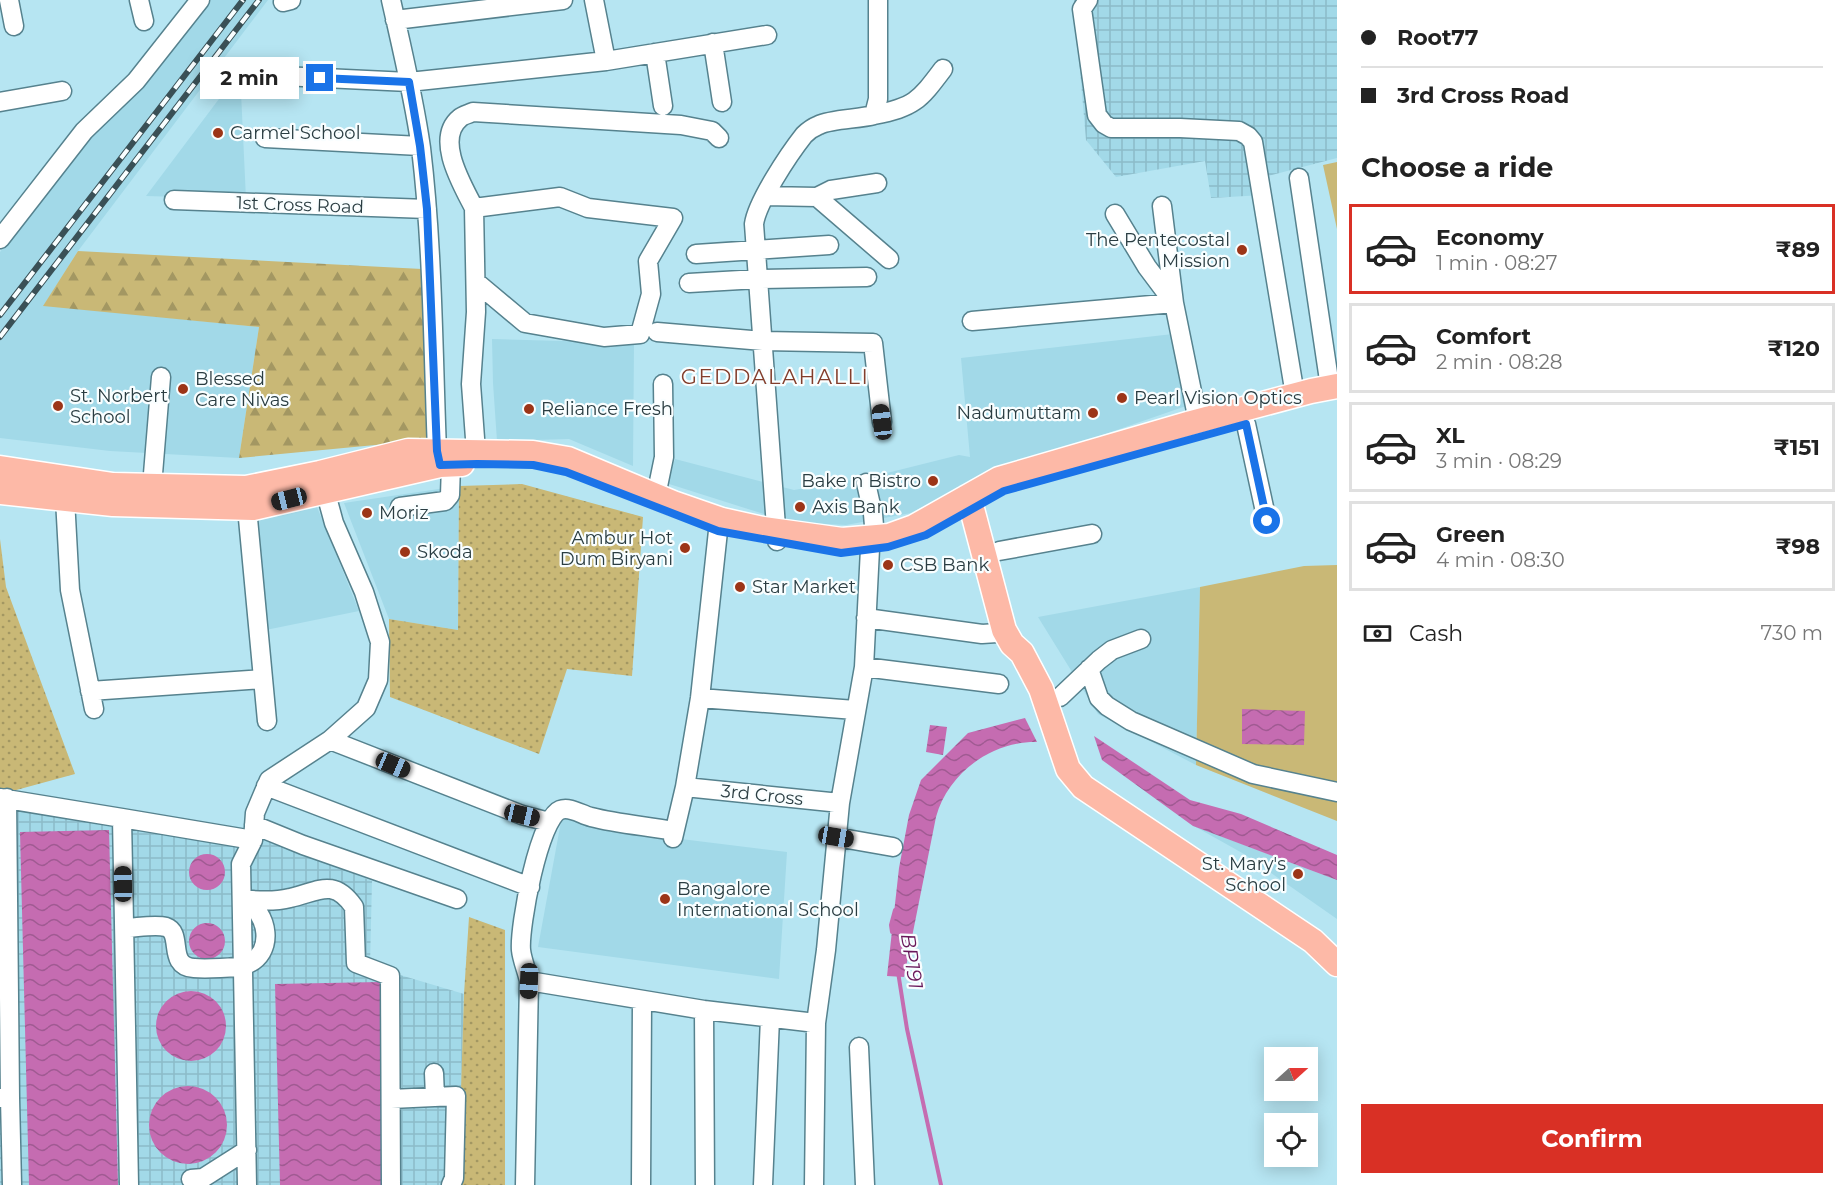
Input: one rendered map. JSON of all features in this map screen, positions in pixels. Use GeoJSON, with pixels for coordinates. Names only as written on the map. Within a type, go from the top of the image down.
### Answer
{"type":"FeatureCollection","features":[{"type":"Feature","properties":{"kind":"main road"},"geometry":{"type":"LineString","coordinates":[[976,499],[999,479],[1295,395],[1335,391]]}},
{"type":"Feature","properties":{"kind":"main road"},"geometry":{"type":"LineString","coordinates":[[0,468],[113,486],[246,488],[408,452],[443,460],[533,465],[566,472],[720,525],[777,536],[873,543],[976,499],[1246,424],[1335,391]]}},
{"type":"Feature","properties":{"kind":"main road"},"geometry":{"type":"LineString","coordinates":[[0,492],[113,504],[247,508],[476,452],[533,453],[567,459],[720,525]]}},
{"type":"Feature","properties":{"kind":"main road"},"geometry":{"type":"LineString","coordinates":[[976,499],[999,551],[1018,625],[1034,644],[1060,697],[1068,769],[1083,787],[1313,941],[1337,964]]}},
{"type":"Feature","properties":{"kind":"main road"},"geometry":{"type":"LineString","coordinates":[[976,499],[1004,630],[1012,644],[1022,653],[1066,738],[1093,776],[1322,928],[1337,941]]}},
{"type":"Feature","properties":{"kind":"street"},"geometry":{"type":"LineString","coordinates":[[9,0],[14,26]]}},
{"type":"Feature","properties":{"kind":"street"},"geometry":{"type":"LineString","coordinates":[[139,0],[144,21]]}},
{"type":"Feature","properties":{"kind":"street"},"geometry":{"type":"LineString","coordinates":[[0,239],[84,131],[136,81],[200,0]]}},
{"type":"Feature","properties":{"kind":"street"},"geometry":{"type":"LineString","coordinates":[[391,0],[420,146],[427,209],[443,460],[450,495],[445,501],[400,507]]}},
{"type":"Feature","properties":{"kind":"street"},"geometry":{"type":"LineString","coordinates":[[395,20],[562,0]]}},
{"type":"Feature","properties":{"kind":"street"},"geometry":{"type":"LineString","coordinates":[[594,0],[606,61]]}},
{"type":"Feature","properties":{"kind":"street"},"geometry":{"type":"LineString","coordinates":[[874,115],[878,99],[878,0]]}},
{"type":"Feature","properties":{"kind":"street"},"geometry":{"type":"LineString","coordinates":[[1088,0],[1082,9],[1097,115],[1104,124],[1111,128],[1239,131],[1253,142],[1295,395]]}},
{"type":"Feature","properties":{"kind":"street"},"geometry":{"type":"LineString","coordinates":[[261,75],[409,82],[606,61],[767,35]]}},
{"type":"Feature","properties":{"kind":"street"},"geometry":{"type":"LineString","coordinates":[[713,43],[722,102]]}},
{"type":"Feature","properties":{"kind":"street"},"geometry":{"type":"LineString","coordinates":[[655,52],[663,106]]}},
{"type":"Feature","properties":{"kind":"street"},"geometry":{"type":"LineString","coordinates":[[777,536],[755,214],[805,134],[827,121],[834,122],[898,110],[913,103],[923,95],[943,69]]}},
{"type":"Feature","properties":{"kind":"street"},"geometry":{"type":"LineString","coordinates":[[0,102],[62,91]]}},
{"type":"Feature","properties":{"kind":"street"},"geometry":{"type":"LineString","coordinates":[[476,452],[471,384],[476,312],[474,208],[454,165],[448,146],[452,131],[460,118],[473,112],[681,125],[712,131],[719,138]]}},
{"type":"Feature","properties":{"kind":"street"},"geometry":{"type":"LineString","coordinates":[[265,138],[420,146]]}},
{"type":"Feature","properties":{"kind":"street"},"geometry":{"type":"LineString","coordinates":[[1299,178],[1335,391]]}},
{"type":"Feature","properties":{"kind":"street"},"geometry":{"type":"LineString","coordinates":[[765,196],[817,197],[831,190],[877,183]]}},
{"type":"Feature","properties":{"kind":"street"},"geometry":{"type":"LineString","coordinates":[[474,208],[560,197],[588,208],[673,218],[648,261],[651,294],[640,334],[604,337],[525,324],[476,282]]}},
{"type":"Feature","properties":{"kind":"street"},"geometry":{"type":"LineString","coordinates":[[817,197],[890,259]]}},
{"type":"Feature","properties":{"kind":"street","name":"1st Cross Road"},"geometry":{"type":"LineString","coordinates":[[174,200],[427,209]]}},
{"type":"Feature","properties":{"kind":"street"},"geometry":{"type":"LineString","coordinates":[[1162,206],[1174,303],[1198,421]]}},
{"type":"Feature","properties":{"kind":"street"},"geometry":{"type":"LineString","coordinates":[[1116,214],[1147,267],[1174,303]]}},
{"type":"Feature","properties":{"kind":"street"},"geometry":{"type":"LineString","coordinates":[[696,254],[829,244]]}},
{"type":"Feature","properties":{"kind":"street"},"geometry":{"type":"LineString","coordinates":[[689,283],[867,277]]}},
{"type":"Feature","properties":{"kind":"street"},"geometry":{"type":"LineString","coordinates":[[972,321],[1174,303]]}},
{"type":"Feature","properties":{"kind":"street"},"geometry":{"type":"LineString","coordinates":[[657,332],[762,341],[873,343],[882,422]]}},
{"type":"Feature","properties":{"kind":"street"},"geometry":{"type":"LineString","coordinates":[[152,486],[160,377]]}},
{"type":"Feature","properties":{"kind":"street"},"geometry":{"type":"LineString","coordinates":[[656,496],[664,457],[663,384]]}},
{"type":"Feature","properties":{"kind":"street"},"geometry":{"type":"LineString","coordinates":[[1246,424],[1267,521]]}},
{"type":"Feature","properties":{"kind":"street"},"geometry":{"type":"LineString","coordinates":[[814,1185],[816,1023],[826,950],[840,803],[864,667],[873,543],[873,514],[866,483]]}},
{"type":"Feature","properties":{"kind":"street"},"geometry":{"type":"LineString","coordinates":[[247,1185],[241,864],[269,780],[330,740],[366,708],[378,680],[380,642],[364,592],[334,524],[325,490]]}},
{"type":"Feature","properties":{"kind":"street"},"geometry":{"type":"LineString","coordinates":[[65,499],[70,590],[92,700],[263,678]]}},
{"type":"Feature","properties":{"kind":"street"},"geometry":{"type":"LineString","coordinates":[[247,508],[267,721]]}},
{"type":"Feature","properties":{"kind":"street"},"geometry":{"type":"LineString","coordinates":[[525,1185],[529,981],[521,951],[525,907],[540,847],[549,822],[557,812],[564,809],[673,834],[685,787],[700,698],[720,525]]}},
{"type":"Feature","properties":{"kind":"street"},"geometry":{"type":"LineString","coordinates":[[999,551],[1092,534]]}},
{"type":"Feature","properties":{"kind":"street"},"geometry":{"type":"LineString","coordinates":[[866,618],[981,634],[997,633]]}},
{"type":"Feature","properties":{"kind":"street"},"geometry":{"type":"LineString","coordinates":[[1060,697],[1112,650],[1141,639]]}},
{"type":"Feature","properties":{"kind":"street"},"geometry":{"type":"LineString","coordinates":[[864,667],[999,684]]}},
{"type":"Feature","properties":{"kind":"street"},"geometry":{"type":"LineString","coordinates":[[1089,669],[1099,698],[1107,706],[1131,721],[1253,774],[1337,792]]}},
{"type":"Feature","properties":{"kind":"street"},"geometry":{"type":"LineString","coordinates":[[700,698],[855,710]]}},
{"type":"Feature","properties":{"kind":"street"},"geometry":{"type":"LineString","coordinates":[[330,740],[522,815],[549,822]]}},
{"type":"Feature","properties":{"kind":"street"},"geometry":{"type":"LineString","coordinates":[[266,786],[530,887]]}},
{"type":"Feature","properties":{"kind":"street","name":"3rd Cross"},"geometry":{"type":"LineString","coordinates":[[685,787],[840,803]]}},
{"type":"Feature","properties":{"kind":"street"},"geometry":{"type":"LineString","coordinates":[[12,1185],[5,1098],[4,798],[122,818],[254,826],[456,899]]}},
{"type":"Feature","properties":{"kind":"street"},"geometry":{"type":"LineString","coordinates":[[122,818],[129,1185]]}},
{"type":"Feature","properties":{"kind":"street"},"geometry":{"type":"LineString","coordinates":[[836,837],[893,847]]}},
{"type":"Feature","properties":{"kind":"street"},"geometry":{"type":"LineString","coordinates":[[242,898],[261,901],[279,900],[292,898],[311,890],[327,889],[343,894],[354,907],[356,963],[390,976],[392,1185]]}},
{"type":"Feature","properties":{"kind":"street"},"geometry":{"type":"LineString","coordinates":[[124,928],[167,928],[174,936],[177,957],[184,965],[192,968],[243,966]]}},
{"type":"Feature","properties":{"kind":"street"},"geometry":{"type":"LineString","coordinates":[[529,981],[704,1010],[816,1023]]}},
{"type":"Feature","properties":{"kind":"street"},"geometry":{"type":"LineString","coordinates":[[641,1185],[642,1000]]}},
{"type":"Feature","properties":{"kind":"street"},"geometry":{"type":"LineString","coordinates":[[704,1010],[705,1185]]}},
{"type":"Feature","properties":{"kind":"street"},"geometry":{"type":"LineString","coordinates":[[763,1185],[770,1018]]}},
{"type":"Feature","properties":{"kind":"street"},"geometry":{"type":"LineString","coordinates":[[858,1047],[865,1185]]}},
{"type":"Feature","properties":{"kind":"street"},"geometry":{"type":"LineString","coordinates":[[434,1073],[435,1097]]}},
{"type":"Feature","properties":{"kind":"street"},"geometry":{"type":"LineString","coordinates":[[391,1100],[456,1096],[454,1178],[451,1185]]}},
{"type":"Feature","properties":{"kind":"street"},"geometry":{"type":"LineString","coordinates":[[191,1179],[203,1178],[247,1150]]}},
{"type":"Feature","properties":{"kind":"shaded area"},"geometry":{"type":"Polygon","coordinates":[[[206,0],[268,0],[78,251],[44,305],[259,327],[239,458],[110,451],[0,438],[0,252],[95,130],[206,0]]]}},
{"type":"Feature","properties":{"kind":"shaded area"},"geometry":{"type":"Polygon","coordinates":[[[1074,0],[1337,0],[1337,158],[1260,178],[1263,195],[1211,198],[1205,161],[1116,177],[1086,140],[1074,0]]]}},
{"type":"Feature","properties":{"kind":"shaded area","name":"Carmel School"},"geometry":{"type":"Polygon","coordinates":[[[240,71],[246,199],[146,196],[240,71]]]}},
{"type":"Feature","properties":{"kind":"shaded area"},"geometry":{"type":"Polygon","coordinates":[[[1173,334],[1186,406],[976,479],[911,513],[846,525],[789,522],[666,483],[675,459],[794,490],[875,476],[959,455],[970,457],[961,358],[1173,334]]]}},
{"type":"Feature","properties":{"kind":"shaded area"},"geometry":{"type":"Polygon","coordinates":[[[492,339],[634,343],[633,466],[569,439],[497,441],[492,339]]]}},
{"type":"Feature","properties":{"kind":"shaded area"},"geometry":{"type":"Polygon","coordinates":[[[459,486],[458,630],[389,619],[344,503],[459,486]]]}},
{"type":"Feature","properties":{"kind":"shaded area"},"geometry":{"type":"Polygon","coordinates":[[[317,507],[359,611],[256,632],[245,518],[317,507]]]}},
{"type":"Feature","properties":{"kind":"shaded area"},"geometry":{"type":"Polygon","coordinates":[[[1200,587],[1196,765],[1098,714],[1038,617],[1200,587]]]}},
{"type":"Feature","properties":{"kind":"shaded area"},"geometry":{"type":"Polygon","coordinates":[[[0,792],[262,837],[372,881],[370,966],[464,994],[458,1185],[0,1185],[0,792]]]}},
{"type":"Feature","properties":{"kind":"shaded area","name":"Bangalore International School"},"geometry":{"type":"Polygon","coordinates":[[[562,816],[673,838],[787,852],[779,979],[538,947],[562,816]]]}},
{"type":"Feature","properties":{"kind":"shaded area","name":"St. Mary's School"},"geometry":{"type":"Polygon","coordinates":[[[1194,826],[1337,880],[1337,919],[1244,854],[1194,826]]]}},
{"type":"Feature","properties":{"kind":"green space"},"geometry":{"type":"Polygon","coordinates":[[[1337,162],[1337,229],[1323,165],[1337,162]]]}},
{"type":"Feature","properties":{"kind":"green space"},"geometry":{"type":"Polygon","coordinates":[[[78,251],[422,269],[428,440],[239,458],[259,327],[43,306],[78,251]]]}},
{"type":"Feature","properties":{"kind":"green space"},"geometry":{"type":"Polygon","coordinates":[[[522,484],[643,517],[632,676],[567,669],[539,754],[390,697],[389,619],[458,630],[459,486],[522,484]]]}},
{"type":"Feature","properties":{"kind":"green space"},"geometry":{"type":"Polygon","coordinates":[[[0,539],[6,587],[75,774],[9,792],[0,792],[0,539]]]}},
{"type":"Feature","properties":{"kind":"green space"},"geometry":{"type":"Polygon","coordinates":[[[1337,565],[1337,821],[1196,765],[1200,587],[1304,566],[1337,565]]]}},
{"type":"Feature","properties":{"kind":"green space"},"geometry":{"type":"Polygon","coordinates":[[[469,917],[505,930],[505,1185],[458,1185],[464,994],[469,917]]]}},
{"type":"Feature","properties":{"kind":"water"},"geometry":{"type":"Polygon","coordinates":[[[1242,709],[1305,711],[1304,745],[1242,744],[1242,709]]]}},
{"type":"Feature","properties":{"kind":"water"},"geometry":{"type":"Polygon","coordinates":[[[1025,718],[1037,742],[1020,743],[988,754],[961,774],[942,801],[936,817],[904,977],[887,976],[899,868],[909,815],[921,780],[968,733],[1025,718]]]}},
{"type":"Feature","properties":{"kind":"water"},"geometry":{"type":"Polygon","coordinates":[[[930,725],[947,727],[943,755],[926,752],[930,725]]]}},
{"type":"Feature","properties":{"kind":"water"},"geometry":{"type":"Polygon","coordinates":[[[1094,736],[1190,800],[1241,814],[1337,855],[1337,880],[1193,826],[1102,760],[1094,736]]]}},
{"type":"Feature","properties":{"kind":"water"},"geometry":{"type":"Polygon","coordinates":[[[109,830],[118,1185],[29,1185],[20,832],[109,830]]]}},
{"type":"Feature","properties":{"kind":"water"},"geometry":{"type":"Polygon","coordinates":[[[207,854],[220,859],[225,872],[220,885],[207,890],[194,885],[189,872],[194,859],[207,854]]]}},
{"type":"Feature","properties":{"kind":"water"},"geometry":{"type":"Polygon","coordinates":[[[207,923],[220,928],[225,941],[220,954],[207,959],[194,954],[189,941],[194,928],[207,923]]]}},
{"type":"Feature","properties":{"kind":"water"},"geometry":{"type":"Polygon","coordinates":[[[380,982],[385,1185],[280,1185],[275,984],[380,982]]]}},
{"type":"Feature","properties":{"kind":"water"},"geometry":{"type":"Polygon","coordinates":[[[198,991],[211,997],[220,1006],[224,1012],[226,1026],[224,1040],[216,1051],[205,1059],[184,1061],[166,1051],[158,1040],[156,1019],[166,1001],[177,993],[198,991]]]}},
{"type":"Feature","properties":{"kind":"water"},"geometry":{"type":"Polygon","coordinates":[[[188,1086],[203,1089],[216,1097],[224,1110],[227,1125],[224,1140],[216,1153],[203,1161],[188,1164],[173,1161],[160,1153],[152,1140],[149,1125],[152,1110],[160,1097],[173,1089],[188,1086]]]}},
{"type":"Feature","properties":{"kind":"waterway","name":"BP191"},"geometry":{"type":"LineString","coordinates":[[892,932],[891,925],[895,910]]}},
{"type":"Feature","properties":{"kind":"waterway","name":"BP191"},"geometry":{"type":"LineString","coordinates":[[898,972],[907,1029],[941,1185]]}},
{"type":"Feature","properties":{"kind":"railway"},"geometry":{"type":"LineString","coordinates":[[0,315],[243,0]]}},
{"type":"Feature","properties":{"kind":"railway"},"geometry":{"type":"LineString","coordinates":[[0,337],[259,0]]}},
{"type":"Feature","properties":{"kind":"place","name":"Carmel School"},"geometry":{"type":"Point","coordinates":[218,133]}},
{"type":"Feature","properties":{"kind":"place","name":"The Pentecostal Mission"},"geometry":{"type":"Point","coordinates":[1242,250]}},
{"type":"Feature","properties":{"kind":"place","name":"Blessed Care Nivas"},"geometry":{"type":"Point","coordinates":[183,389]}},
{"type":"Feature","properties":{"kind":"place","name":"Pearl Vision Optics"},"geometry":{"type":"Point","coordinates":[1122,398]}},
{"type":"Feature","properties":{"kind":"place","name":"St. Norbert School"},"geometry":{"type":"Point","coordinates":[58,406]}},
{"type":"Feature","properties":{"kind":"place","name":"Reliance Fresh"},"geometry":{"type":"Point","coordinates":[529,409]}},
{"type":"Feature","properties":{"kind":"place","name":"Nadumuttam"},"geometry":{"type":"Point","coordinates":[1093,413]}},
{"type":"Feature","properties":{"kind":"place","name":"Bake n Bistro"},"geometry":{"type":"Point","coordinates":[933,481]}},
{"type":"Feature","properties":{"kind":"place","name":"Axis Bank"},"geometry":{"type":"Point","coordinates":[800,507]}},
{"type":"Feature","properties":{"kind":"place","name":"Moriz"},"geometry":{"type":"Point","coordinates":[367,513]}},
{"type":"Feature","properties":{"kind":"place","name":"Ambur Hot Dum Biryani"},"geometry":{"type":"Point","coordinates":[685,548]}},
{"type":"Feature","properties":{"kind":"place","name":"Skoda"},"geometry":{"type":"Point","coordinates":[405,552]}},
{"type":"Feature","properties":{"kind":"place","name":"CSB Bank"},"geometry":{"type":"Point","coordinates":[888,565]}},
{"type":"Feature","properties":{"kind":"place","name":"Star Market"},"geometry":{"type":"Point","coordinates":[740,587]}},
{"type":"Feature","properties":{"kind":"place","name":"St. Mary's School"},"geometry":{"type":"Point","coordinates":[1298,874]}},
{"type":"Feature","properties":{"kind":"place","name":"Bangalore International School"},"geometry":{"type":"Point","coordinates":[665,899]}},
{"type":"Feature","properties":{"kind":"district","name":"GEDDALAHALLI"},"geometry":{"type":"Point","coordinates":[775,376]}},
{"type":"Feature","properties":{"kind":"route"},"geometry":{"type":"LineString","coordinates":[[320,78],[409,82],[420,146],[427,209],[437,451],[440,465],[533,465],[566,472],[718,531],[841,553],[888,547],[926,535],[1004,491],[1246,424],[1267,521]]}}]}
